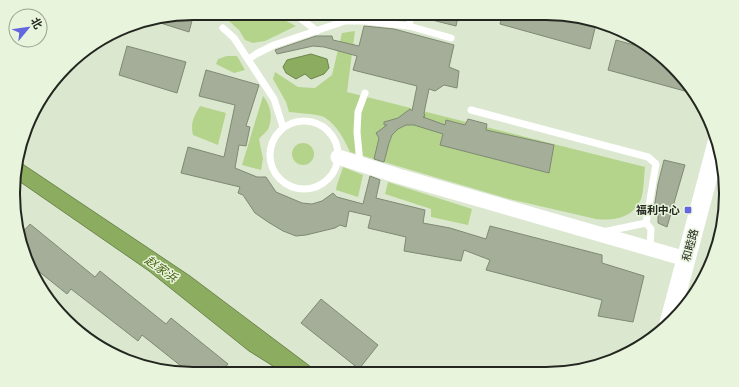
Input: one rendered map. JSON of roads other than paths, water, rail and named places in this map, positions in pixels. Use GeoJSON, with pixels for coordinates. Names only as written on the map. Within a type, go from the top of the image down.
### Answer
{"type":"FeatureCollection","features":[{"type":"Feature","properties":{"kind":"street","name":"和睦路"},"geometry":{"type":"LineString","coordinates":[[672,312],[714,153]]}},
{"type":"Feature","properties":{"kind":"street"},"geometry":{"type":"LineString","coordinates":[[338,157],[398,176],[686,259]]}},
{"type":"Feature","properties":{"kind":"lane"},"geometry":{"type":"LineString","coordinates":[[303,20],[317,31]]}},
{"type":"Feature","properties":{"kind":"lane"},"geometry":{"type":"LineString","coordinates":[[409,26],[410,20]]}},
{"type":"Feature","properties":{"kind":"lane"},"geometry":{"type":"LineString","coordinates":[[249,59],[274,45],[345,21],[365,21],[409,26],[451,38]]}},
{"type":"Feature","properties":{"kind":"lane"},"geometry":{"type":"LineString","coordinates":[[223,28],[234,38],[274,99],[284,127]]}},
{"type":"Feature","properties":{"kind":"lane"},"geometry":{"type":"LineString","coordinates":[[360,164],[357,132],[358,112],[365,93]]}},
{"type":"Feature","properties":{"kind":"lane"},"geometry":{"type":"LineString","coordinates":[[471,110],[648,157],[656,164],[646,223],[651,230],[650,249]]}},
{"type":"Feature","properties":{"kind":"lane"},"geometry":{"type":"LineString","coordinates":[[304,120],[315,122],[325,128],[332,136],[337,146],[338,157],[335,168],[329,178],[320,185],[309,189],[297,189],[286,184],[277,177],[272,167],[269,155],[273,139],[284,127],[293,122],[304,120]]}},
{"type":"Feature","properties":{"kind":"lane"},"geometry":{"type":"LineString","coordinates":[[597,234],[646,223]]}},
{"type":"Feature","properties":{"kind":"water"},"geometry":{"type":"Polygon","coordinates":[[[311,54],[327,59],[329,68],[324,74],[311,79],[305,74],[296,79],[286,73],[283,67],[287,60],[311,54]]]}},
{"type":"Feature","properties":{"kind":"water","name":"赵家浜"},"geometry":{"type":"Polygon","coordinates":[[[22,164],[190,276],[311,367],[274,367],[249,351],[149,271],[20,182],[22,164]]]}},
{"type":"Feature","properties":{"kind":"place","name":"福利中心"},"geometry":{"type":"Point","coordinates":[688,210]}}]}
